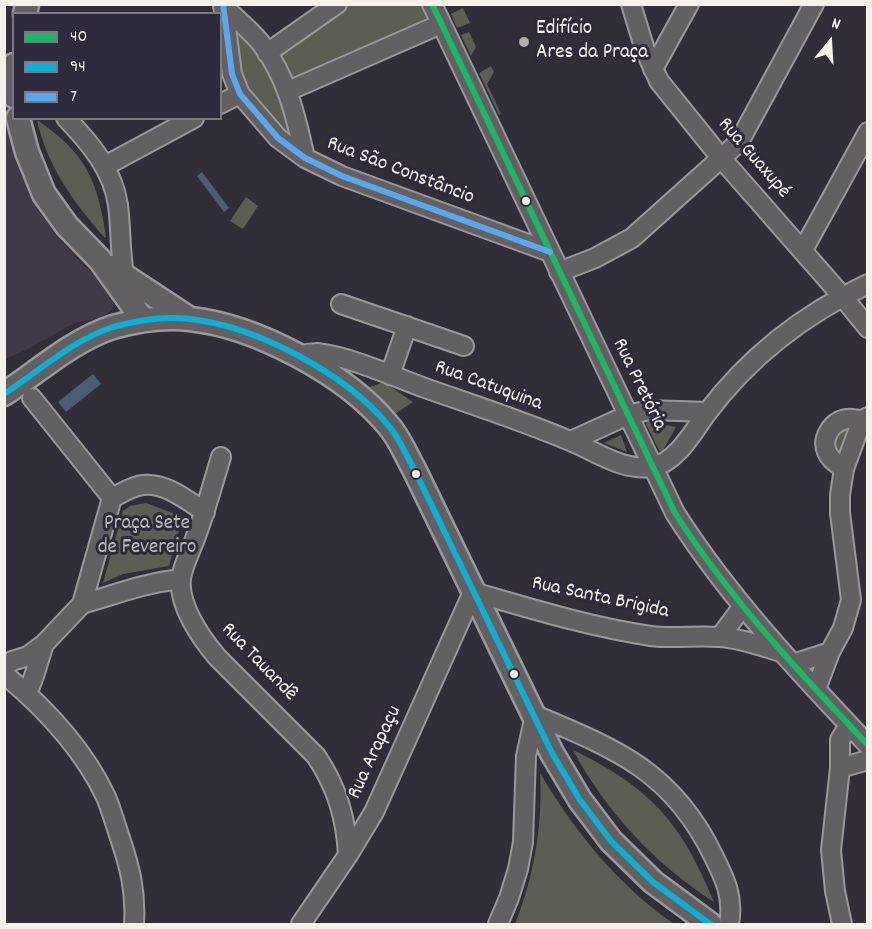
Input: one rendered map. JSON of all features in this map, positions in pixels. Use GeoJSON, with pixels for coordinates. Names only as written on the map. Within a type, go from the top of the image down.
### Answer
{"type":"FeatureCollection","features":[{"type":"Feature","properties":{"kind":"main road"},"geometry":{"type":"LineString","coordinates":[[19,120],[27,152],[44,195],[67,226],[100,260],[143,320]]}},
{"type":"Feature","properties":{"kind":"main road"},"geometry":{"type":"LineString","coordinates":[[100,260],[190,319]]}},
{"type":"Feature","properties":{"kind":"main road"},"geometry":{"type":"LineString","coordinates":[[16,389],[53,359],[86,339],[111,328],[143,320],[190,319],[269,342],[299,356],[355,394],[389,426],[414,469],[552,753],[580,800],[611,841],[652,882],[710,924]]}},
{"type":"Feature","properties":{"kind":"street"},"geometry":{"type":"LineString","coordinates":[[267,53],[338,4]]}},
{"type":"Feature","properties":{"kind":"street","name":"Rua Pretória"},"geometry":{"type":"LineString","coordinates":[[432,4],[675,513],[697,547],[743,606],[867,745]]}},
{"type":"Feature","properties":{"kind":"street","name":"Rua Guaxupé"},"geometry":{"type":"LineString","coordinates":[[631,4],[659,81],[721,158],[842,296],[867,328]]}},
{"type":"Feature","properties":{"kind":"street"},"geometry":{"type":"LineString","coordinates":[[653,69],[689,4]]}},
{"type":"Feature","properties":{"kind":"street"},"geometry":{"type":"LineString","coordinates":[[559,272],[595,258],[632,238],[739,142],[814,4]]}},
{"type":"Feature","properties":{"kind":"street"},"geometry":{"type":"LineString","coordinates":[[223,5],[260,42],[284,81],[305,158]]}},
{"type":"Feature","properties":{"kind":"street","name":"Rua São Constâncio"},"geometry":{"type":"LineString","coordinates":[[223,5],[231,70],[240,94],[278,138],[305,158],[342,176],[550,252]]}},
{"type":"Feature","properties":{"kind":"street"},"geometry":{"type":"LineString","coordinates":[[288,91],[441,24]]}},
{"type":"Feature","properties":{"kind":"street"},"geometry":{"type":"LineString","coordinates":[[222,103],[240,94]]}},
{"type":"Feature","properties":{"kind":"street"},"geometry":{"type":"LineString","coordinates":[[68,120],[105,166],[118,204],[124,275]]}},
{"type":"Feature","properties":{"kind":"street"},"geometry":{"type":"LineString","coordinates":[[105,166],[190,120]]}},
{"type":"Feature","properties":{"kind":"street"},"geometry":{"type":"LineString","coordinates":[[802,250],[867,132]]}},
{"type":"Feature","properties":{"kind":"street"},"geometry":{"type":"LineString","coordinates":[[653,467],[668,460],[748,367],[784,334],[821,308],[867,284]]}},
{"type":"Feature","properties":{"kind":"street"},"geometry":{"type":"LineString","coordinates":[[341,304],[464,346]]}},
{"type":"Feature","properties":{"kind":"street"},"geometry":{"type":"LineString","coordinates":[[390,375],[407,326]]}},
{"type":"Feature","properties":{"kind":"street","name":"Rua Catuquina"},"geometry":{"type":"LineString","coordinates":[[299,356],[319,353],[366,366],[571,441],[611,461],[629,466],[653,467]]}},
{"type":"Feature","properties":{"kind":"street","name":"Rua Catuquina"},"geometry":{"type":"LineString","coordinates":[[342,384],[355,376],[390,375]]}},
{"type":"Feature","properties":{"kind":"street"},"geometry":{"type":"LineString","coordinates":[[16,389],[112,498]]}},
{"type":"Feature","properties":{"kind":"street"},"geometry":{"type":"LineString","coordinates":[[571,441],[628,415],[649,410],[707,412]]}},
{"type":"Feature","properties":{"kind":"street"},"geometry":{"type":"LineString","coordinates":[[816,689],[830,652],[845,622],[851,600],[840,513],[844,469],[861,444],[865,418],[847,418],[838,422],[826,437],[825,446],[828,455],[844,469]]}},
{"type":"Feature","properties":{"kind":"street"},"geometry":{"type":"LineString","coordinates":[[82,604],[145,584],[181,579],[205,512],[221,457]]}},
{"type":"Feature","properties":{"kind":"street"},"geometry":{"type":"LineString","coordinates":[[11,663],[28,656],[44,644],[82,604],[112,498],[132,488],[145,484],[152,485],[187,500],[205,512]]}},
{"type":"Feature","properties":{"kind":"street","name":"Rua Tauandê"},"geometry":{"type":"LineString","coordinates":[[181,579],[183,596],[190,617],[203,639],[217,657],[316,756],[329,775],[340,801],[347,828],[348,855]]}},
{"type":"Feature","properties":{"kind":"street","name":"Rua Santa Brigida"},"geometry":{"type":"LineString","coordinates":[[473,592],[558,616],[653,636],[720,637],[744,641],[788,658]]}},
{"type":"Feature","properties":{"kind":"street","name":"Rua Arapaçu"},"geometry":{"type":"LineString","coordinates":[[301,924],[374,812],[473,592]]}},
{"type":"Feature","properties":{"kind":"street"},"geometry":{"type":"LineString","coordinates":[[720,637],[743,606]]}},
{"type":"Feature","properties":{"kind":"street"},"geometry":{"type":"LineString","coordinates":[[27,693],[35,679],[34,672],[44,644]]}},
{"type":"Feature","properties":{"kind":"street"},"geometry":{"type":"LineString","coordinates":[[788,658],[830,652]]}},
{"type":"Feature","properties":{"kind":"street"},"geometry":{"type":"LineString","coordinates":[[11,663],[26,664],[34,672]]}},
{"type":"Feature","properties":{"kind":"street"},"geometry":{"type":"LineString","coordinates":[[4,674],[27,693],[56,723],[96,777],[106,799],[132,879],[136,900],[134,924]]}},
{"type":"Feature","properties":{"kind":"street"},"geometry":{"type":"LineString","coordinates":[[498,924],[518,869],[523,842],[526,756],[535,715],[620,753],[653,775],[679,802],[705,838],[728,885],[729,924]]}},
{"type":"Feature","properties":{"kind":"street"},"geometry":{"type":"LineString","coordinates":[[842,924],[835,891],[831,850],[840,768],[840,740],[849,725]]}},
{"type":"Feature","properties":{"kind":"street"},"geometry":{"type":"LineString","coordinates":[[840,768],[867,760]]}},
{"type":"Feature","properties":{"kind":"shaded area"},"geometry":{"type":"Polygon","coordinates":[[[4,117],[16,163],[39,211],[60,240],[108,287],[114,305],[111,311],[103,317],[74,323],[5,359],[4,117]]]}},
{"type":"Feature","properties":{"kind":"green space"},"geometry":{"type":"Polygon","coordinates":[[[343,5],[427,5],[435,22],[291,89],[270,54],[343,5]]]}},
{"type":"Feature","properties":{"kind":"green space"},"geometry":{"type":"Polygon","coordinates":[[[463,8],[470,23],[457,28],[451,14],[463,8]]]}},
{"type":"Feature","properties":{"kind":"green space"},"geometry":{"type":"Polygon","coordinates":[[[226,11],[259,45],[303,154],[244,98],[226,11]]]}},
{"type":"Feature","properties":{"kind":"green space"},"geometry":{"type":"Polygon","coordinates":[[[469,32],[476,47],[471,56],[461,35],[469,32]]]}},
{"type":"Feature","properties":{"kind":"green space"},"geometry":{"type":"Polygon","coordinates":[[[491,66],[494,72],[487,84],[501,114],[499,115],[479,73],[491,66]]]}},
{"type":"Feature","properties":{"kind":"green space"},"geometry":{"type":"Polygon","coordinates":[[[37,120],[67,144],[87,170],[99,200],[105,238],[63,183],[47,153],[37,120]]]}},
{"type":"Feature","properties":{"kind":"green space"},"geometry":{"type":"Polygon","coordinates":[[[246,197],[258,206],[243,229],[230,221],[246,197]]]}},
{"type":"Feature","properties":{"kind":"green space"},"geometry":{"type":"Polygon","coordinates":[[[384,382],[413,402],[390,417],[361,390],[384,382]]]}},
{"type":"Feature","properties":{"kind":"green space"},"geometry":{"type":"Polygon","coordinates":[[[648,421],[676,427],[661,454],[646,424],[648,421]]]}},
{"type":"Feature","properties":{"kind":"green space"},"geometry":{"type":"Polygon","coordinates":[[[852,426],[842,443],[839,457],[833,449],[835,434],[843,428],[852,426]]]}},
{"type":"Feature","properties":{"kind":"green space"},"geometry":{"type":"Polygon","coordinates":[[[621,435],[627,452],[604,443],[621,435]]]}},
{"type":"Feature","properties":{"kind":"green space","name":"Praça Sete de Fevereiro"},"geometry":{"type":"Polygon","coordinates":[[[146,503],[183,517],[169,566],[123,574],[103,583],[123,511],[130,506],[146,503]]]}},
{"type":"Feature","properties":{"kind":"green space"},"geometry":{"type":"Polygon","coordinates":[[[573,750],[623,779],[660,810],[689,850],[714,902],[672,871],[634,835],[601,795],[573,750]]]}},
{"type":"Feature","properties":{"kind":"green space"},"geometry":{"type":"Polygon","coordinates":[[[540,773],[568,816],[599,856],[634,892],[674,924],[515,924],[522,906],[536,850],[540,812],[540,773]]]}},
{"type":"Feature","properties":{"kind":"water"},"geometry":{"type":"Polygon","coordinates":[[[202,172],[229,208],[224,212],[197,176],[202,172]]]}},
{"type":"Feature","properties":{"kind":"water"},"geometry":{"type":"Polygon","coordinates":[[[93,374],[101,384],[66,412],[58,402],[93,374]]]}},
{"type":"Feature","properties":{"kind":"transit line","name":"7"},"geometry":{"type":"LineString","coordinates":[[223,4],[232,74],[240,94],[278,138],[305,158],[342,176],[550,252]]}},
{"type":"Feature","properties":{"kind":"transit line","name":"40"},"geometry":{"type":"LineString","coordinates":[[432,4],[675,513],[742,605],[868,745]]}},
{"type":"Feature","properties":{"kind":"transit line","name":"94"},"geometry":{"type":"LineString","coordinates":[[4,394],[70,348],[98,333],[132,322],[171,318],[216,323],[271,342],[298,355],[349,388],[388,425],[399,441],[552,753],[580,800],[611,841],[653,882],[710,924]]}},
{"type":"Feature","properties":{"kind":"place","name":"Edifício Ares da Praça"},"geometry":{"type":"Point","coordinates":[524,42]}}]}
